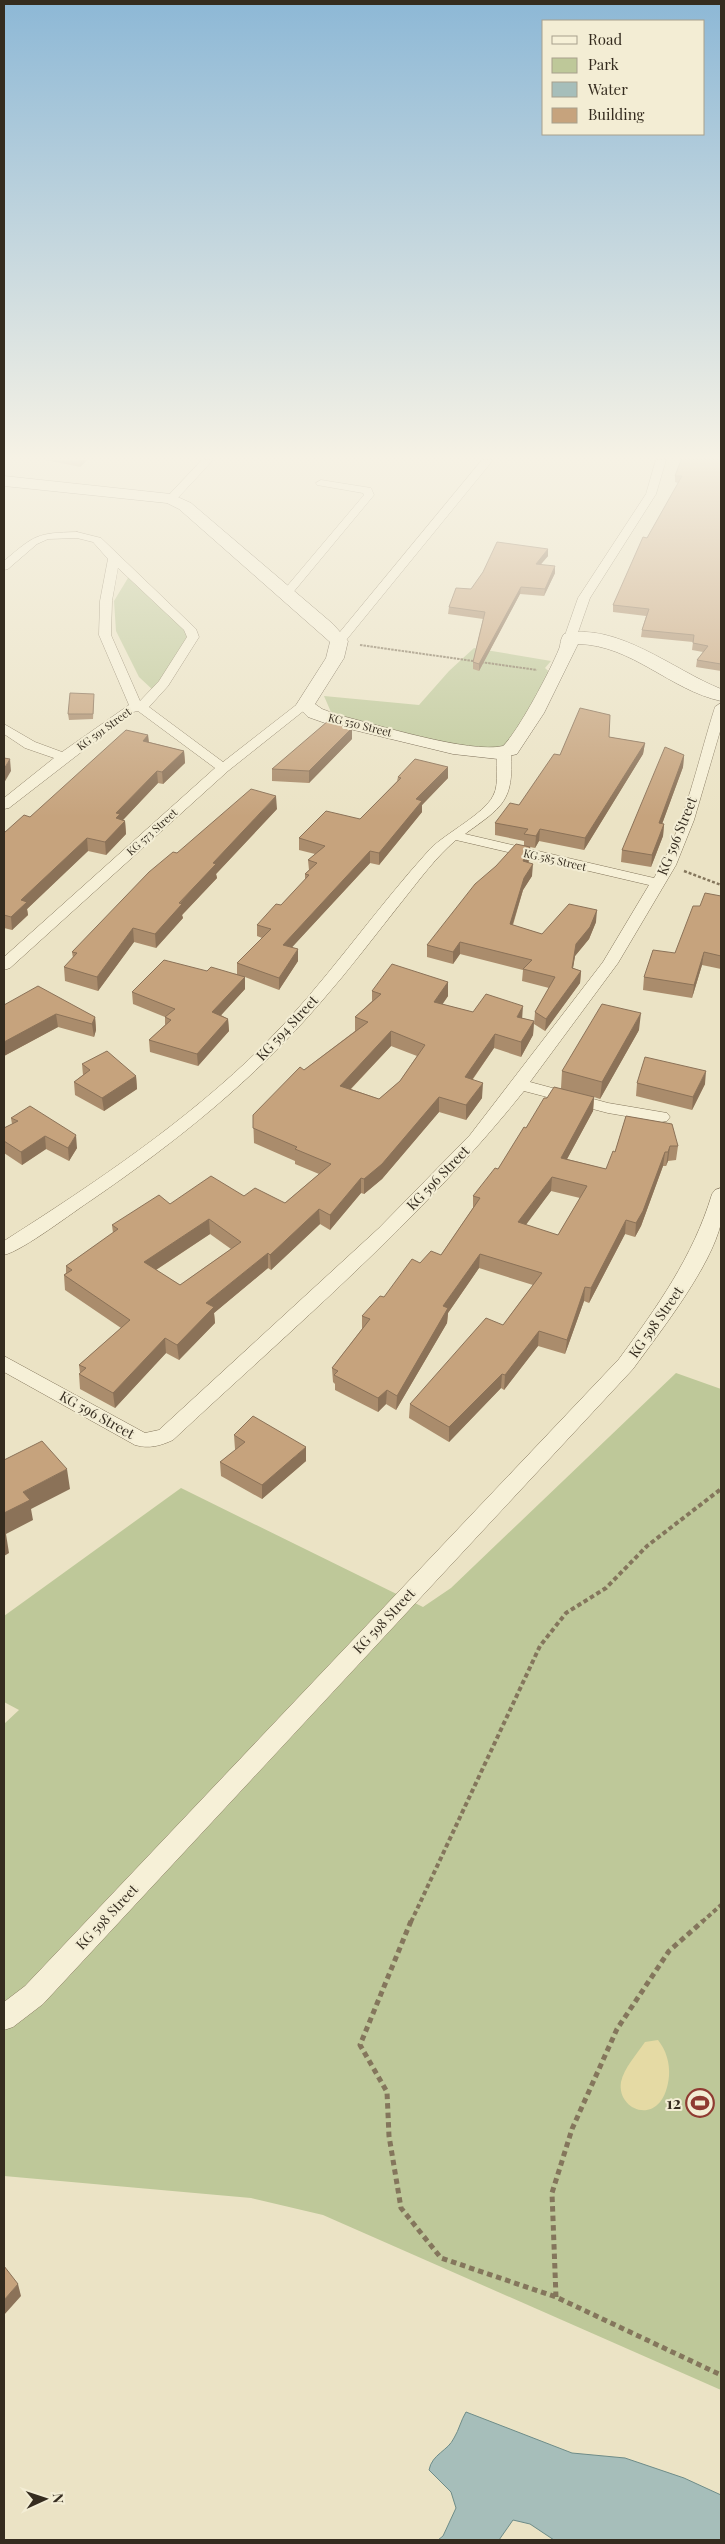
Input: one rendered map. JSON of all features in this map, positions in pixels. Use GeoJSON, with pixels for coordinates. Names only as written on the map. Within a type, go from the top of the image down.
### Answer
{"type":"FeatureCollection","features":[{"type":"Feature","properties":{"kind":"street"},"geometry":{"type":"LineString","coordinates":[[110,579],[106,600],[105,636],[139,707],[164,683],[193,637],[190,629],[137,579]]}},
{"type":"Feature","properties":{"kind":"street"},"geometry":{"type":"LineString","coordinates":[[270,579],[333,633],[338,640],[339,652],[311,691],[305,705]]}},
{"type":"Feature","properties":{"kind":"street"},"geometry":{"type":"LineString","coordinates":[[287,593],[299,579]]}},
{"type":"Feature","properties":{"kind":"street"},"geometry":{"type":"LineString","coordinates":[[338,640],[389,579]]}},
{"type":"Feature","properties":{"kind":"street"},"geometry":{"type":"LineString","coordinates":[[504,753],[514,745],[532,718],[569,647],[570,638],[584,598],[596,579]]}},
{"type":"Feature","properties":{"kind":"street"},"geometry":{"type":"LineString","coordinates":[[570,638],[602,640],[620,646],[705,689],[721,695]]}},
{"type":"Feature","properties":{"kind":"street","name":"KG 550 Street"},"geometry":{"type":"LineString","coordinates":[[305,705],[315,713],[332,719],[457,749],[479,753],[504,753]]}},
{"type":"Feature","properties":{"kind":"street","name":"KG 573 Street"},"geometry":{"type":"LineString","coordinates":[[4,965],[223,768],[305,705]]}},
{"type":"Feature","properties":{"kind":"street","name":"KG 591 Street"},"geometry":{"type":"LineString","coordinates":[[4,728],[30,745],[64,757],[130,708],[139,707],[223,768]]}},
{"type":"Feature","properties":{"kind":"street","name":"KG 596 Street"},"geometry":{"type":"LineString","coordinates":[[4,1363],[142,1440],[154,1440],[166,1435],[385,1232],[476,1139],[520,1084],[610,962],[669,865],[687,820],[721,707]]}},
{"type":"Feature","properties":{"kind":"street","name":"KG 594 Street"},"geometry":{"type":"LineString","coordinates":[[4,1250],[83,1198],[182,1124],[245,1073],[317,997],[426,862],[453,836],[488,813],[500,797],[505,784],[504,753]]}},
{"type":"Feature","properties":{"kind":"street"},"geometry":{"type":"LineString","coordinates":[[4,805],[64,757]]}},
{"type":"Feature","properties":{"kind":"street","name":"KG 585 Street"},"geometry":{"type":"LineString","coordinates":[[453,836],[658,883]]}},
{"type":"Feature","properties":{"kind":"street"},"geometry":{"type":"LineString","coordinates":[[520,1084],[564,1098],[630,1114],[661,1117]]}},
{"type":"Feature","properties":{"kind":"street","name":"KG 598 Street"},"geometry":{"type":"LineString","coordinates":[[4,2018],[34,1994],[626,1364],[679,1292],[714,1222],[721,1194]]}},
{"type":"Feature","properties":{"kind":"path"},"geometry":{"type":"LineString","coordinates":[[338,640],[554,673]]}},
{"type":"Feature","properties":{"kind":"path"},"geometry":{"type":"LineString","coordinates":[[669,865],[721,884]]}},
{"type":"Feature","properties":{"kind":"path"},"geometry":{"type":"LineString","coordinates":[[721,1489],[647,1546],[606,1588],[566,1613],[540,1646],[424,1890],[360,2045],[387,2092],[389,2136],[400,2208],[441,2258],[556,2297],[721,2375]]}},
{"type":"Feature","properties":{"kind":"path"},"geometry":{"type":"LineString","coordinates":[[556,2297],[552,2193],[572,2129],[617,2029],[669,1951],[721,1905]]}},
{"type":"Feature","properties":{"kind":"green space"},"geometry":{"type":"Polygon","coordinates":[[[128,579],[137,579],[195,638],[154,691],[139,677],[116,631],[114,601],[128,579]]]}},
{"type":"Feature","properties":{"kind":"green space"},"geometry":{"type":"Polygon","coordinates":[[[474,648],[551,661],[545,668],[557,679],[513,753],[487,757],[334,719],[324,696],[419,705],[449,671],[474,648]]]}},
{"type":"Feature","properties":{"kind":"green space"},"geometry":{"type":"Polygon","coordinates":[[[676,1373],[721,1389],[721,2390],[323,2215],[251,2198],[4,2176],[4,1724],[19,1710],[4,1702],[4,1616],[181,1488],[423,1607],[451,1588],[676,1373]]]}},
{"type":"Feature","properties":{"kind":"sand"},"geometry":{"type":"Polygon","coordinates":[[[658,2040],[665,2052],[669,2066],[665,2093],[659,2104],[650,2109],[641,2110],[633,2107],[626,2101],[621,2093],[621,2082],[628,2066],[645,2042],[658,2040]]]}},
{"type":"Feature","properties":{"kind":"water"},"geometry":{"type":"Polygon","coordinates":[[[466,2412],[572,2453],[625,2458],[684,2478],[721,2495],[721,2540],[554,2540],[530,2524],[513,2520],[499,2540],[438,2540],[443,2536],[456,2508],[451,2492],[429,2470],[433,2460],[448,2446],[456,2435],[466,2412]]]}},
{"type":"Feature","properties":{"kind":"building"},"geometry":{"type":"Polygon","coordinates":[[[478,579],[549,579],[545,589],[521,587],[479,664],[473,662],[485,612],[449,607],[456,588],[471,589],[478,579]]]}},
{"type":"Feature","properties":{"kind":"building"},"geometry":{"type":"Polygon","coordinates":[[[625,579],[721,579],[721,664],[697,660],[708,646],[693,643],[694,635],[642,630],[649,609],[613,605],[625,579]]]}},
{"type":"Feature","properties":{"kind":"building"},"geometry":{"type":"Polygon","coordinates":[[[70,693],[94,694],[93,714],[68,714],[70,693]]]}},
{"type":"Feature","properties":{"kind":"building"},"geometry":{"type":"Polygon","coordinates":[[[580,708],[610,715],[609,737],[645,743],[585,838],[540,829],[536,836],[524,834],[528,829],[495,823],[510,803],[519,805],[554,754],[560,755],[580,708]]]}},
{"type":"Feature","properties":{"kind":"building"},"geometry":{"type":"Polygon","coordinates":[[[328,721],[352,728],[309,771],[272,769],[328,721]]]}},
{"type":"Feature","properties":{"kind":"building"},"geometry":{"type":"Polygon","coordinates":[[[126,730],[148,735],[143,741],[184,751],[162,772],[157,771],[116,813],[120,814],[116,818],[125,821],[105,842],[87,838],[21,900],[27,902],[11,917],[4,915],[4,833],[24,815],[30,817],[126,730]]]}},
{"type":"Feature","properties":{"kind":"building"},"geometry":{"type":"Polygon","coordinates":[[[665,747],[684,755],[659,823],[664,824],[652,855],[622,850],[665,747]]]}},
{"type":"Feature","properties":{"kind":"building"},"geometry":{"type":"Polygon","coordinates":[[[4,758],[10,759],[4,769],[4,758]]]}},
{"type":"Feature","properties":{"kind":"building"},"geometry":{"type":"Polygon","coordinates":[[[415,759],[448,767],[416,799],[422,801],[379,853],[370,851],[283,945],[298,949],[279,978],[237,963],[271,929],[257,925],[276,904],[281,905],[309,875],[305,874],[317,863],[308,860],[325,846],[299,838],[326,811],[360,819],[401,778],[398,777],[415,759]]]}},
{"type":"Feature","properties":{"kind":"building"},"geometry":{"type":"Polygon","coordinates":[[[251,789],[276,796],[213,863],[216,864],[179,903],[182,904],[155,934],[133,928],[97,977],[64,967],[77,953],[72,952],[149,872],[173,852],[177,853],[251,789]]]}},
{"type":"Feature","properties":{"kind":"building"},"geometry":{"type":"Polygon","coordinates":[[[516,844],[530,847],[523,861],[533,864],[524,878],[510,924],[542,934],[569,904],[597,910],[590,927],[576,944],[572,968],[581,971],[546,1019],[535,1012],[555,977],[523,969],[532,960],[460,942],[453,952],[427,945],[475,884],[496,866],[516,844]]]}},
{"type":"Feature","properties":{"kind":"building"},"geometry":{"type":"Polygon","coordinates":[[[705,893],[721,896],[721,956],[704,952],[694,985],[644,977],[653,950],[675,953],[693,906],[700,906],[705,893]]]}},
{"type":"Feature","properties":{"kind":"building"},"geometry":{"type":"Polygon","coordinates":[[[164,960],[207,971],[211,967],[245,977],[212,1012],[228,1019],[197,1054],[149,1040],[171,1020],[165,1017],[175,1009],[132,992],[164,960]]]}},
{"type":"Feature","properties":{"kind":"building"},"geometry":{"type":"Polygon","coordinates":[[[392,964],[448,982],[434,1002],[473,1012],[486,994],[523,1006],[517,1017],[534,1021],[521,1042],[495,1034],[465,1077],[483,1083],[466,1105],[439,1097],[382,1164],[364,1179],[361,1178],[330,1215],[319,1209],[270,1255],[268,1253],[206,1303],[214,1307],[177,1345],[165,1338],[113,1393],[79,1374],[86,1368],[79,1365],[130,1320],[64,1275],[72,1270],[66,1266],[118,1229],[112,1225],[159,1195],[170,1204],[211,1176],[244,1196],[255,1188],[285,1203],[331,1164],[253,1128],[253,1115],[300,1067],[304,1070],[368,1022],[355,1017],[381,994],[372,991],[392,964]],[[391,1031],[340,1086],[379,1099],[400,1081],[425,1045],[391,1031]],[[209,1219],[144,1262],[180,1285],[241,1242],[209,1219]]]}},
{"type":"Feature","properties":{"kind":"building"},"geometry":{"type":"Polygon","coordinates":[[[38,986],[95,1017],[92,1024],[56,1014],[4,1042],[4,1005],[38,986]]]}},
{"type":"Feature","properties":{"kind":"building"},"geometry":{"type":"Polygon","coordinates":[[[602,1004],[641,1013],[602,1082],[562,1071],[602,1004]]]}},
{"type":"Feature","properties":{"kind":"building"},"geometry":{"type":"Polygon","coordinates":[[[107,1051],[136,1076],[102,1098],[74,1082],[90,1070],[82,1064],[107,1051]]]}},
{"type":"Feature","properties":{"kind":"building"},"geometry":{"type":"Polygon","coordinates":[[[645,1057],[706,1071],[693,1097],[637,1083],[645,1057]]]}},
{"type":"Feature","properties":{"kind":"building"},"geometry":{"type":"Polygon","coordinates":[[[554,1087],[594,1097],[561,1158],[606,1169],[613,1151],[615,1152],[626,1116],[672,1124],[678,1146],[670,1146],[668,1152],[665,1152],[643,1211],[636,1223],[626,1220],[591,1288],[585,1287],[567,1340],[539,1331],[505,1375],[502,1374],[449,1427],[410,1404],[486,1318],[503,1325],[542,1273],[480,1254],[443,1306],[448,1308],[397,1396],[387,1390],[378,1398],[334,1375],[338,1371],[332,1368],[370,1319],[362,1316],[380,1296],[384,1297],[412,1259],[420,1263],[431,1251],[441,1255],[480,1198],[473,1196],[495,1168],[498,1169],[544,1098],[547,1098],[554,1087]],[[552,1177],[518,1222],[558,1235],[587,1186],[552,1177]]]}},
{"type":"Feature","properties":{"kind":"building"},"geometry":{"type":"Polygon","coordinates":[[[30,1106],[76,1135],[68,1148],[45,1136],[21,1152],[4,1141],[4,1128],[18,1121],[11,1118],[30,1106]]]}},
{"type":"Feature","properties":{"kind":"building"},"geometry":{"type":"Polygon","coordinates":[[[253,1416],[306,1447],[262,1485],[220,1462],[245,1442],[234,1435],[253,1416]]]}},
{"type":"Feature","properties":{"kind":"building"},"geometry":{"type":"Polygon","coordinates":[[[42,1441],[67,1469],[23,1492],[30,1500],[4,1513],[4,1460],[42,1441]]]}},
{"type":"Feature","properties":{"kind":"building"},"geometry":{"type":"Polygon","coordinates":[[[4,2266],[18,2284],[4,2300],[4,2266]]]}},
{"type":"Feature","properties":{"kind":"place","name":"12"},"geometry":{"type":"Point","coordinates":[700,2103]}}]}
